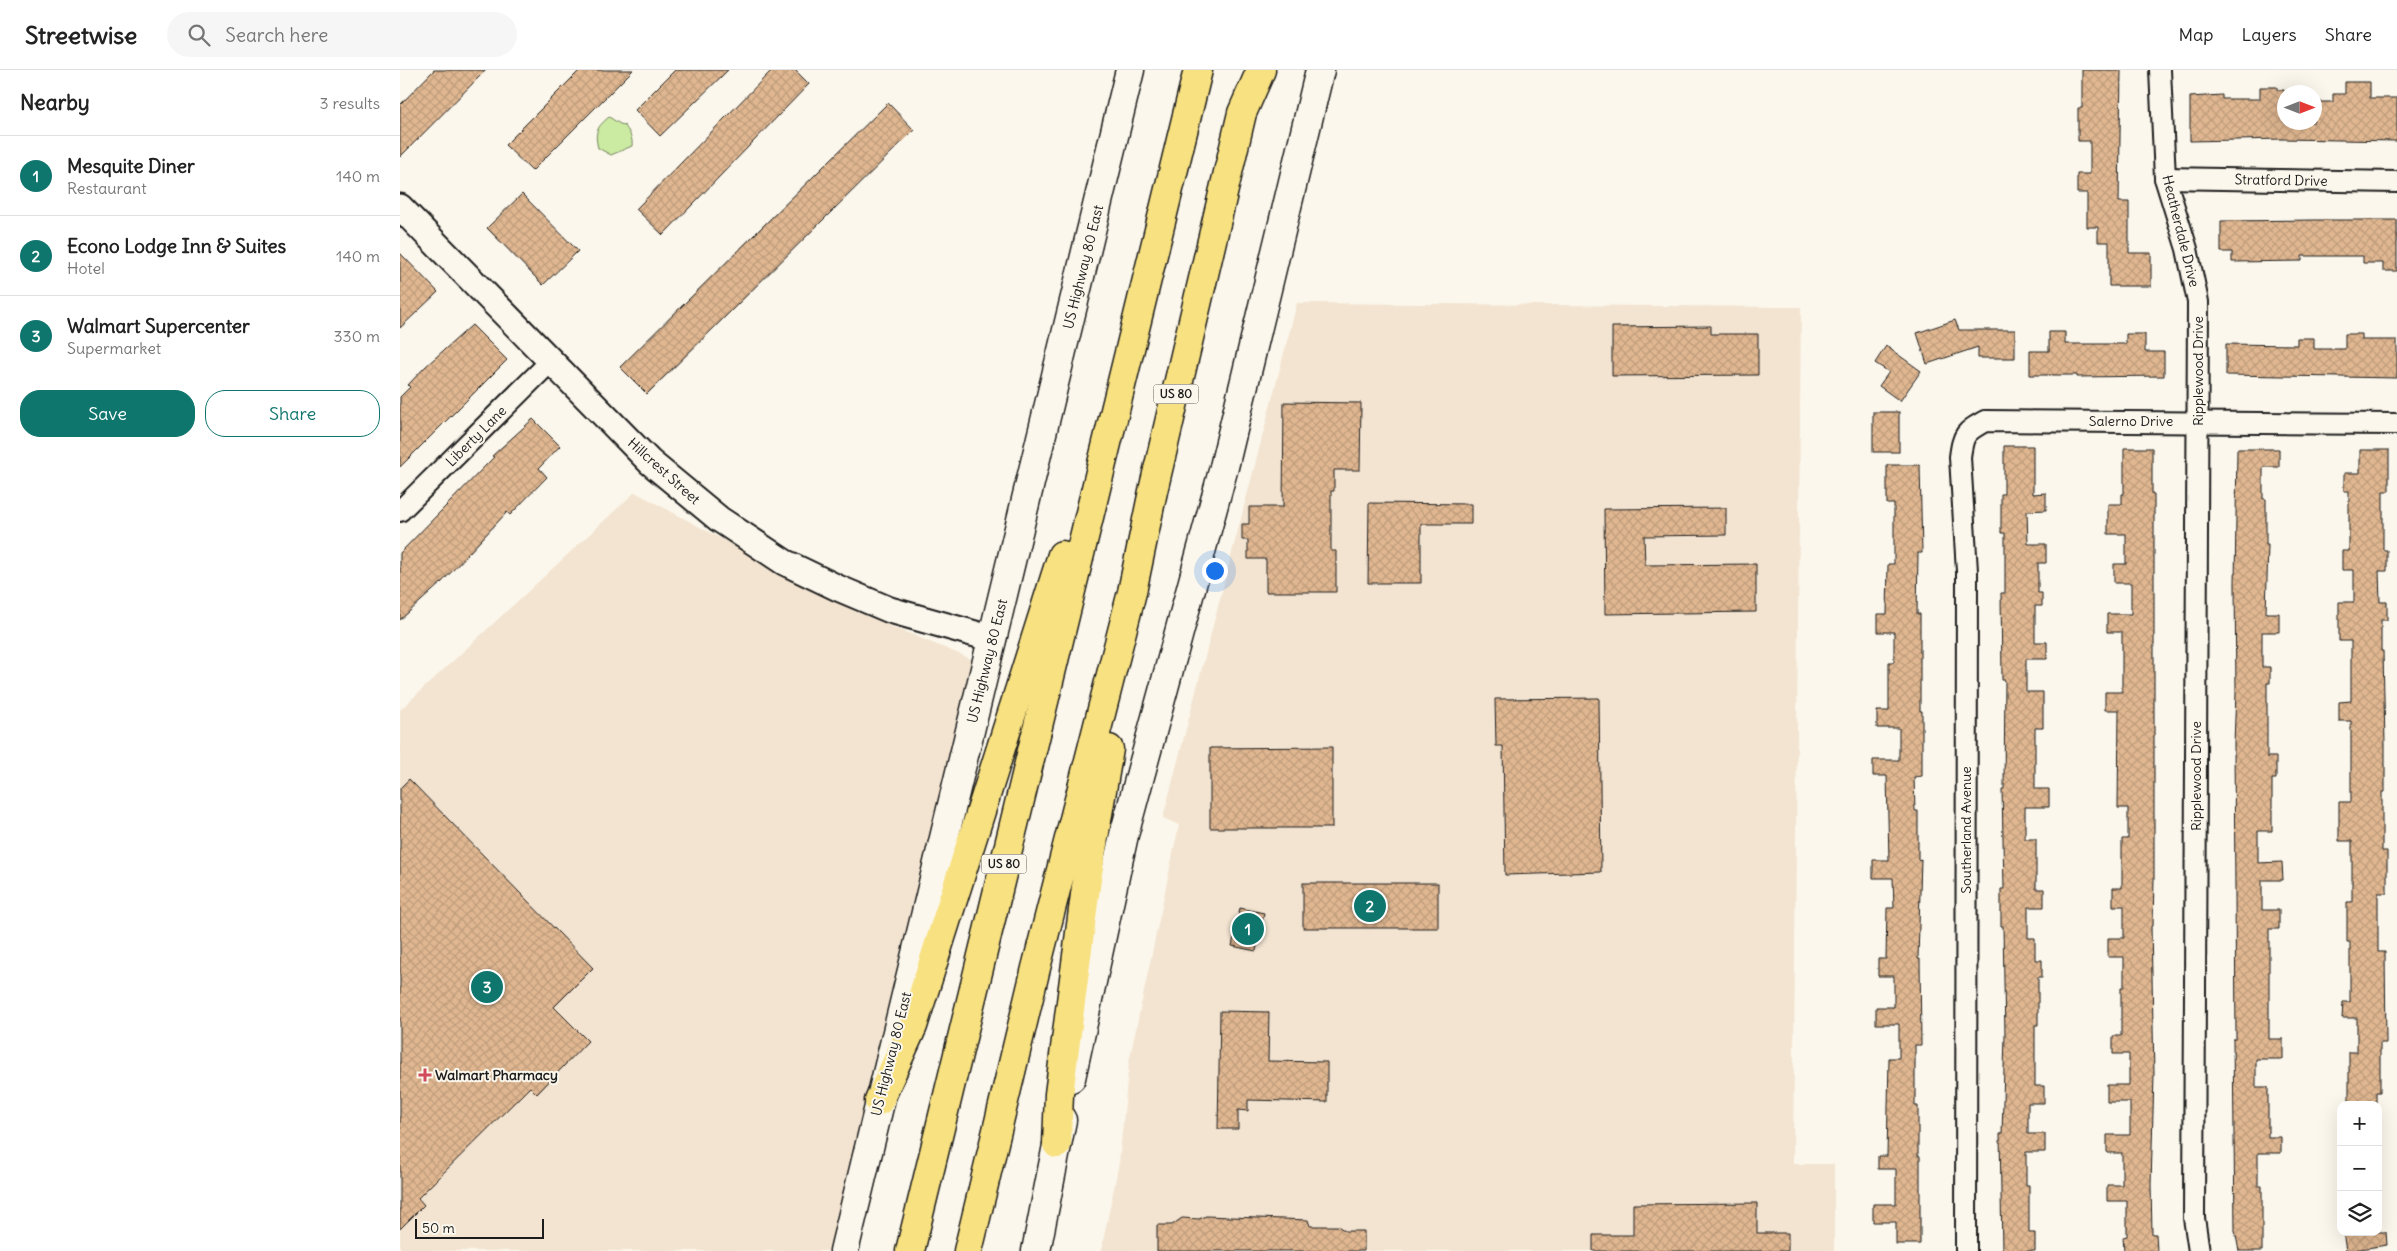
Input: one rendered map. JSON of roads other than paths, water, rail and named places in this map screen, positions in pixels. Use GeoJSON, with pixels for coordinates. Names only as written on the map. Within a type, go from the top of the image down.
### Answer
{"type":"FeatureCollection","features":[{"type":"Feature","properties":{"kind":"highway","name":"US 80"},"geometry":{"type":"LineString","coordinates":[[910,1251],[1198,70]]}},
{"type":"Feature","properties":{"kind":"highway","name":"US 80"},"geometry":{"type":"LineString","coordinates":[[968,1251],[1036,968],[1112,675],[1253,70]]}},
{"type":"Feature","properties":{"kind":"highway"},"geometry":{"type":"LineString","coordinates":[[1242,113],[1261,70]]}},
{"type":"Feature","properties":{"kind":"highway"},"geometry":{"type":"LineString","coordinates":[[880,1101],[913,1026],[1067,540],[1099,477]]}},
{"type":"Feature","properties":{"kind":"highway"},"geometry":{"type":"LineString","coordinates":[[1056,1144],[1058,1094],[1086,888],[1109,756],[1112,675]]}},
{"type":"Feature","properties":{"kind":"main road","name":"US Highway 80 East"},"geometry":{"type":"LineString","coordinates":[[844,1251],[1130,70]]}},
{"type":"Feature","properties":{"kind":"main road"},"geometry":{"type":"LineString","coordinates":[[1036,1251],[1056,1144],[1108,918],[1124,834],[1224,467],[1320,70]]}},
{"type":"Feature","properties":{"kind":"street","name":"Heatherdale Drive"},"geometry":{"type":"LineString","coordinates":[[2160,70],[2166,178],[2187,249],[2198,302]]}},
{"type":"Feature","properties":{"kind":"street","name":"Stratford Drive"},"geometry":{"type":"LineString","coordinates":[[2166,178],[2397,182]]}},
{"type":"Feature","properties":{"kind":"street","name":"Hillcrest Street"},"geometry":{"type":"LineString","coordinates":[[402,213],[552,360],[650,462],[719,519],[784,562],[838,588],[890,610],[993,639]]}},
{"type":"Feature","properties":{"kind":"street","name":"Ripplewood Drive"},"geometry":{"type":"LineString","coordinates":[[2198,302],[2194,1218],[2199,1251]]}},
{"type":"Feature","properties":{"kind":"street","name":"Liberty Lane"},"geometry":{"type":"LineString","coordinates":[[400,511],[552,360]]}},
{"type":"Feature","properties":{"kind":"street","name":"Salerno Drive"},"geometry":{"type":"LineString","coordinates":[[1985,421],[2198,421],[2397,424]]}},
{"type":"Feature","properties":{"kind":"street","name":"Southerland Avenue"},"geometry":{"type":"LineString","coordinates":[[1966,1251],[1966,571],[1960,457],[1962,439],[1967,431],[1985,421]]}},
{"type":"Feature","properties":{"kind":"place","name":"Econo Lodge Inn & Suites"},"geometry":{"type":"Point","coordinates":[1370,906]}},
{"type":"Feature","properties":{"kind":"place","name":"Mesquite Diner"},"geometry":{"type":"Point","coordinates":[1248,929]}},
{"type":"Feature","properties":{"kind":"place","name":"Walmart Supercenter"},"geometry":{"type":"Point","coordinates":[487,987]}},
{"type":"Feature","properties":{"kind":"place","name":"Walmart Pharmacy"},"geometry":{"type":"Point","coordinates":[425,1075]}}]}
